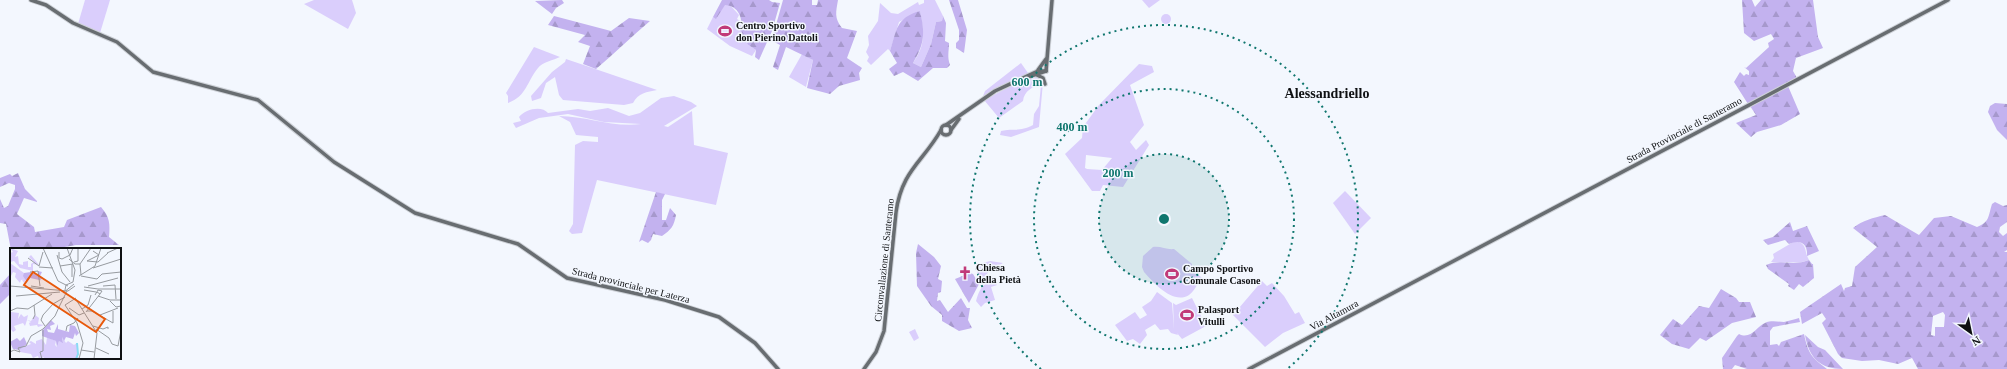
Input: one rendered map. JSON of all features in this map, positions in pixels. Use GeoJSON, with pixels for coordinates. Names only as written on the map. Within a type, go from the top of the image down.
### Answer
{"type":"FeatureCollection","features":[{"type":"Feature","properties":{"kind":"main road","name":"Strada provinciale per Laterza"},"geometry":{"type":"LineString","coordinates":[[31,0],[46,5],[70,22],[118,42],[153,72],[258,100],[334,162],[415,213],[518,244],[567,278],[665,300],[719,317],[755,343],[778,369]]}},
{"type":"Feature","properties":{"kind":"main road"},"geometry":{"type":"LineString","coordinates":[[968,109],[949,134],[945,135],[941,130],[943,126],[946,125],[968,109],[996,91],[1024,78],[1046,71],[1052,0]]}},
{"type":"Feature","properties":{"kind":"main road","name":"Strada Provinciale di Santeramo"},"geometry":{"type":"LineString","coordinates":[[1427,275],[1948,0]]}},
{"type":"Feature","properties":{"kind":"main road"},"geometry":{"type":"LineString","coordinates":[[1038,73],[1048,57]]}},
{"type":"Feature","properties":{"kind":"main road"},"geometry":{"type":"LineString","coordinates":[[1038,73],[1043,78],[1045,84]]}},
{"type":"Feature","properties":{"kind":"main road"},"geometry":{"type":"LineString","coordinates":[[946,125],[949,126],[951,130]]}},
{"type":"Feature","properties":{"kind":"main road","name":"Circonvallazione di Santeramo"},"geometry":{"type":"LineString","coordinates":[[864,369],[876,352],[884,331],[898,198],[908,174],[941,130]]}},
{"type":"Feature","properties":{"kind":"main road","name":"Circonvallazione di Santeramo"},"geometry":{"type":"LineString","coordinates":[[923,153],[939,138],[945,135]]}},
{"type":"Feature","properties":{"kind":"main road","name":"Via Altamura"},"geometry":{"type":"LineString","coordinates":[[1249,369],[1427,275]]}},
{"type":"Feature","properties":{"kind":"shaded area"},"geometry":{"type":"Polygon","coordinates":[[[85,0],[110,0],[100,33],[78,24],[85,0]]]}},
{"type":"Feature","properties":{"kind":"shaded area"},"geometry":{"type":"Polygon","coordinates":[[[314,0],[352,0],[356,13],[348,29],[304,4],[314,0]]]}},
{"type":"Feature","properties":{"kind":"shaded area"},"geometry":{"type":"Polygon","coordinates":[[[924,0],[935,0],[943,16],[942,21],[936,22],[931,44],[921,67],[913,63],[920,50],[923,38],[920,11],[899,22],[890,51],[888,49],[871,65],[867,61],[869,57],[866,52],[869,45],[868,36],[878,21],[880,3],[891,13],[898,14],[918,2],[919,5],[924,3],[924,0]]]}},
{"type":"Feature","properties":{"kind":"shaded area"},"geometry":{"type":"Polygon","coordinates":[[[1142,0],[1160,0],[1149,8],[1142,0]]]}},
{"type":"Feature","properties":{"kind":"shaded area","name":"Centro Sportivo don Pierino Dattoli"},"geometry":{"type":"Polygon","coordinates":[[[723,5],[730,5],[739,15],[737,19],[740,21],[739,24],[741,26],[739,30],[742,32],[741,35],[749,39],[747,44],[756,50],[752,56],[730,46],[707,29],[713,17],[716,18],[723,5]]]}},
{"type":"Feature","properties":{"kind":"shaded area"},"geometry":{"type":"Polygon","coordinates":[[[1164,14],[1168,14],[1170,15],[1170,23],[1164,24],[1161,21],[1161,17],[1164,14]]]}},
{"type":"Feature","properties":{"kind":"shaded area"},"geometry":{"type":"Polygon","coordinates":[[[534,47],[560,57],[540,66],[523,92],[508,103],[508,96],[506,93],[534,47]]]}},
{"type":"Feature","properties":{"kind":"shaded area"},"geometry":{"type":"Polygon","coordinates":[[[802,54],[813,60],[806,87],[789,77],[802,54]]]}},
{"type":"Feature","properties":{"kind":"shaded area"},"geometry":{"type":"Polygon","coordinates":[[[566,59],[657,90],[643,94],[637,97],[633,103],[624,105],[563,100],[559,95],[555,77],[546,83],[541,98],[532,101],[531,96],[552,72],[565,62],[566,59]]]}},
{"type":"Feature","properties":{"kind":"shaded area"},"geometry":{"type":"Polygon","coordinates":[[[1021,63],[1028,73],[1026,75],[983,96],[985,91],[1021,63]]]}},
{"type":"Feature","properties":{"kind":"shaded area"},"geometry":{"type":"Polygon","coordinates":[[[1139,64],[1152,66],[1154,72],[1130,85],[1144,125],[1130,142],[1136,150],[1146,140],[1149,145],[1123,187],[1103,185],[1100,191],[1092,191],[1065,154],[1082,138],[1083,127],[1099,105],[1139,64]],[[1086,155],[1085,168],[1102,170],[1112,158],[1086,155]]]}},
{"type":"Feature","properties":{"kind":"shaded area"},"geometry":{"type":"Polygon","coordinates":[[[1036,77],[1042,79],[1043,82],[1039,127],[1011,137],[1000,135],[1001,131],[1020,129],[1033,125],[1034,114],[1039,106],[1041,85],[1029,90],[1025,94],[1023,101],[999,118],[984,100],[1015,84],[1036,77]]]}},
{"type":"Feature","properties":{"kind":"shaded area"},"geometry":{"type":"Polygon","coordinates":[[[674,96],[691,102],[697,106],[664,126],[668,127],[692,111],[694,145],[728,153],[716,205],[597,180],[582,233],[572,234],[569,231],[573,224],[575,145],[583,141],[598,142],[598,137],[576,135],[570,122],[559,116],[604,122],[568,114],[539,118],[516,128],[513,123],[521,121],[519,117],[522,114],[534,109],[542,109],[548,113],[578,109],[590,111],[608,108],[629,116],[640,113],[661,98],[674,96]],[[604,122],[631,125],[641,124],[604,122]]]}},
{"type":"Feature","properties":{"kind":"shaded area"},"geometry":{"type":"Polygon","coordinates":[[[1345,191],[1371,218],[1355,234],[1333,203],[1345,191]]]}},
{"type":"Feature","properties":{"kind":"shaded area"},"geometry":{"type":"Polygon","coordinates":[[[1795,241],[1804,246],[1809,260],[1802,262],[1771,262],[1774,258],[1773,254],[1795,241]]]}},
{"type":"Feature","properties":{"kind":"shaded area","name":"Campo Sportivo Comunale Casone"},"geometry":{"type":"Polygon","coordinates":[[[1153,247],[1174,249],[1192,264],[1192,269],[1202,278],[1189,295],[1177,297],[1170,295],[1158,287],[1144,272],[1142,267],[1143,256],[1153,247]]]}},
{"type":"Feature","properties":{"kind":"shaded area"},"geometry":{"type":"Polygon","coordinates":[[[990,261],[1003,263],[991,269],[981,281],[976,269],[983,263],[990,261]]]}},
{"type":"Feature","properties":{"kind":"shaded area"},"geometry":{"type":"Polygon","coordinates":[[[995,280],[997,285],[991,287],[995,300],[985,303],[981,307],[976,301],[980,290],[987,283],[995,280]]]}},
{"type":"Feature","properties":{"kind":"shaded area"},"geometry":{"type":"Polygon","coordinates":[[[1262,281],[1267,286],[1272,283],[1284,296],[1295,314],[1299,312],[1305,323],[1283,333],[1265,347],[1233,315],[1262,281]]]}},
{"type":"Feature","properties":{"kind":"shaded area"},"geometry":{"type":"Polygon","coordinates":[[[1157,292],[1172,303],[1174,329],[1173,303],[1176,305],[1192,298],[1206,326],[1182,339],[1177,333],[1178,335],[1171,333],[1168,329],[1160,330],[1155,324],[1145,330],[1147,335],[1140,344],[1133,339],[1127,341],[1115,325],[1135,312],[1140,319],[1147,315],[1142,307],[1151,301],[1157,292]]]}},
{"type":"Feature","properties":{"kind":"shaded area"},"geometry":{"type":"Polygon","coordinates":[[[915,329],[919,338],[914,341],[909,332],[915,329]]]}},
{"type":"Feature","properties":{"kind":"green space"},"geometry":{"type":"Polygon","coordinates":[[[562,0],[564,3],[556,8],[552,14],[535,1],[562,0]]]}},
{"type":"Feature","properties":{"kind":"green space"},"geometry":{"type":"Polygon","coordinates":[[[722,0],[769,0],[780,3],[772,31],[759,60],[755,57],[756,50],[747,44],[749,39],[741,34],[742,32],[739,30],[741,26],[741,18],[737,10],[725,5],[716,19],[713,17],[722,0]]]}},
{"type":"Feature","properties":{"kind":"green space"},"geometry":{"type":"Polygon","coordinates":[[[783,0],[812,0],[812,5],[817,5],[818,0],[838,0],[836,15],[839,24],[842,28],[857,31],[847,58],[862,68],[859,73],[860,80],[839,86],[830,94],[807,88],[813,60],[786,47],[778,70],[773,67],[780,45],[769,39],[774,32],[783,0]]]}},
{"type":"Feature","properties":{"kind":"green space"},"geometry":{"type":"Polygon","coordinates":[[[949,0],[958,0],[967,30],[964,53],[956,48],[956,43],[959,40],[959,30],[949,0]]]}},
{"type":"Feature","properties":{"kind":"green space"},"geometry":{"type":"Polygon","coordinates":[[[1742,0],[1752,0],[1755,7],[1761,0],[1813,0],[1818,37],[1823,48],[1796,58],[1793,71],[1797,78],[1748,104],[1734,82],[1740,72],[1744,76],[1746,74],[1749,75],[1749,71],[1744,67],[1746,68],[1769,47],[1768,43],[1774,39],[1771,34],[1754,41],[1744,33],[1742,0]]]}},
{"type":"Feature","properties":{"kind":"green space"},"geometry":{"type":"Polygon","coordinates":[[[920,11],[923,26],[923,38],[920,50],[913,63],[921,67],[931,44],[936,22],[942,21],[943,16],[946,23],[945,41],[949,43],[948,57],[950,65],[947,68],[933,68],[918,81],[903,72],[894,76],[889,69],[897,63],[890,51],[899,25],[906,17],[920,11]]]}},
{"type":"Feature","properties":{"kind":"green space"},"geometry":{"type":"Polygon","coordinates":[[[554,16],[611,31],[629,18],[650,21],[596,69],[583,64],[590,46],[578,42],[585,35],[548,25],[554,16]]]}},
{"type":"Feature","properties":{"kind":"green space"},"geometry":{"type":"Polygon","coordinates":[[[1788,86],[1800,114],[1781,125],[1757,132],[1751,137],[1736,123],[1756,115],[1750,106],[1788,86]]]}},
{"type":"Feature","properties":{"kind":"green space"},"geometry":{"type":"Polygon","coordinates":[[[1995,103],[2007,104],[2007,140],[1997,130],[1988,112],[1990,106],[1995,103]]]}},
{"type":"Feature","properties":{"kind":"green space"},"geometry":{"type":"Polygon","coordinates":[[[18,173],[25,189],[37,201],[24,198],[17,214],[34,227],[35,232],[64,227],[67,220],[101,207],[109,221],[109,237],[119,245],[76,245],[59,248],[11,248],[6,224],[0,223],[0,199],[4,208],[8,206],[15,189],[15,185],[9,183],[0,187],[0,178],[10,174],[12,176],[18,173]]]}},
{"type":"Feature","properties":{"kind":"green space"},"geometry":{"type":"Polygon","coordinates":[[[656,192],[665,194],[662,200],[662,220],[666,220],[670,208],[676,215],[673,225],[670,230],[662,236],[653,234],[648,243],[642,240],[639,242],[656,192]]]}},
{"type":"Feature","properties":{"kind":"green space"},"geometry":{"type":"Polygon","coordinates":[[[1995,202],[2003,206],[2007,205],[2007,222],[2000,227],[1999,232],[2003,236],[2007,233],[2007,250],[2004,252],[2007,252],[2007,369],[1918,369],[1912,358],[1898,364],[1879,360],[1862,361],[1842,358],[1838,354],[1822,323],[1826,319],[1822,313],[1802,324],[1800,312],[1841,284],[1844,291],[1845,288],[1852,286],[1855,267],[1877,247],[1853,228],[1857,225],[1885,215],[1919,235],[1934,218],[1951,216],[1977,227],[1986,221],[1992,204],[1995,202]],[[1943,312],[1933,316],[1931,335],[1935,336],[1935,327],[1944,327],[1945,315],[1943,312]]]}},
{"type":"Feature","properties":{"kind":"green space"},"geometry":{"type":"Polygon","coordinates":[[[1790,222],[1793,231],[1807,226],[1819,251],[1807,256],[1805,245],[1800,242],[1789,244],[1785,240],[1768,245],[1763,240],[1773,237],[1790,222]]]}},
{"type":"Feature","properties":{"kind":"green space"},"geometry":{"type":"Polygon","coordinates":[[[918,244],[934,257],[941,266],[938,279],[942,281],[941,292],[938,293],[937,301],[940,300],[948,312],[961,298],[967,308],[970,308],[968,320],[972,328],[959,331],[942,321],[942,315],[931,306],[917,286],[916,253],[918,244]]]}},
{"type":"Feature","properties":{"kind":"green space"},"geometry":{"type":"Polygon","coordinates":[[[1809,260],[1813,264],[1814,278],[1803,287],[1799,284],[1794,290],[1788,286],[1789,284],[1768,269],[1766,265],[1771,263],[1804,262],[1809,260]]]}},
{"type":"Feature","properties":{"kind":"green space"},"geometry":{"type":"Polygon","coordinates":[[[970,273],[973,274],[979,284],[969,303],[955,279],[970,273]]]}},
{"type":"Feature","properties":{"kind":"green space"},"geometry":{"type":"Polygon","coordinates":[[[10,274],[10,294],[0,304],[0,285],[10,274]]]}},
{"type":"Feature","properties":{"kind":"green space"},"geometry":{"type":"Polygon","coordinates":[[[1721,289],[1736,298],[1739,302],[1750,302],[1756,317],[1732,323],[1706,341],[1700,338],[1689,349],[1672,344],[1660,335],[1673,319],[1682,325],[1699,306],[1709,308],[1721,289]]]}},
{"type":"Feature","properties":{"kind":"green space"},"geometry":{"type":"Polygon","coordinates":[[[1799,318],[1800,322],[1773,327],[1770,331],[1770,345],[1777,344],[1779,346],[1781,342],[1804,334],[1811,354],[1827,369],[1747,369],[1735,365],[1732,369],[1723,369],[1722,358],[1739,334],[1750,334],[1767,322],[1784,322],[1799,318]]]}},
{"type":"Feature","properties":{"kind":"green space"},"geometry":{"type":"Polygon","coordinates":[[[1805,335],[1818,347],[1825,350],[1843,369],[1828,367],[1817,361],[1809,350],[1805,335]]]}},
{"type":"Feature","properties":{"kind":"place","name":"Centro Sportivo don Pierino Dattoli"},"geometry":{"type":"Point","coordinates":[725,31]}},
{"type":"Feature","properties":{"kind":"place","name":"Chiesa della Pietà"},"geometry":{"type":"Point","coordinates":[965,273]}},
{"type":"Feature","properties":{"kind":"place","name":"Campo Sportivo Comunale Casone"},"geometry":{"type":"Point","coordinates":[1172,274]}},
{"type":"Feature","properties":{"kind":"place","name":"Palasport Vitulli"},"geometry":{"type":"Point","coordinates":[1187,315]}},
{"type":"Feature","properties":{"kind":"district","name":"Alessandriello"},"geometry":{"type":"Point","coordinates":[1327,93]}}]}
